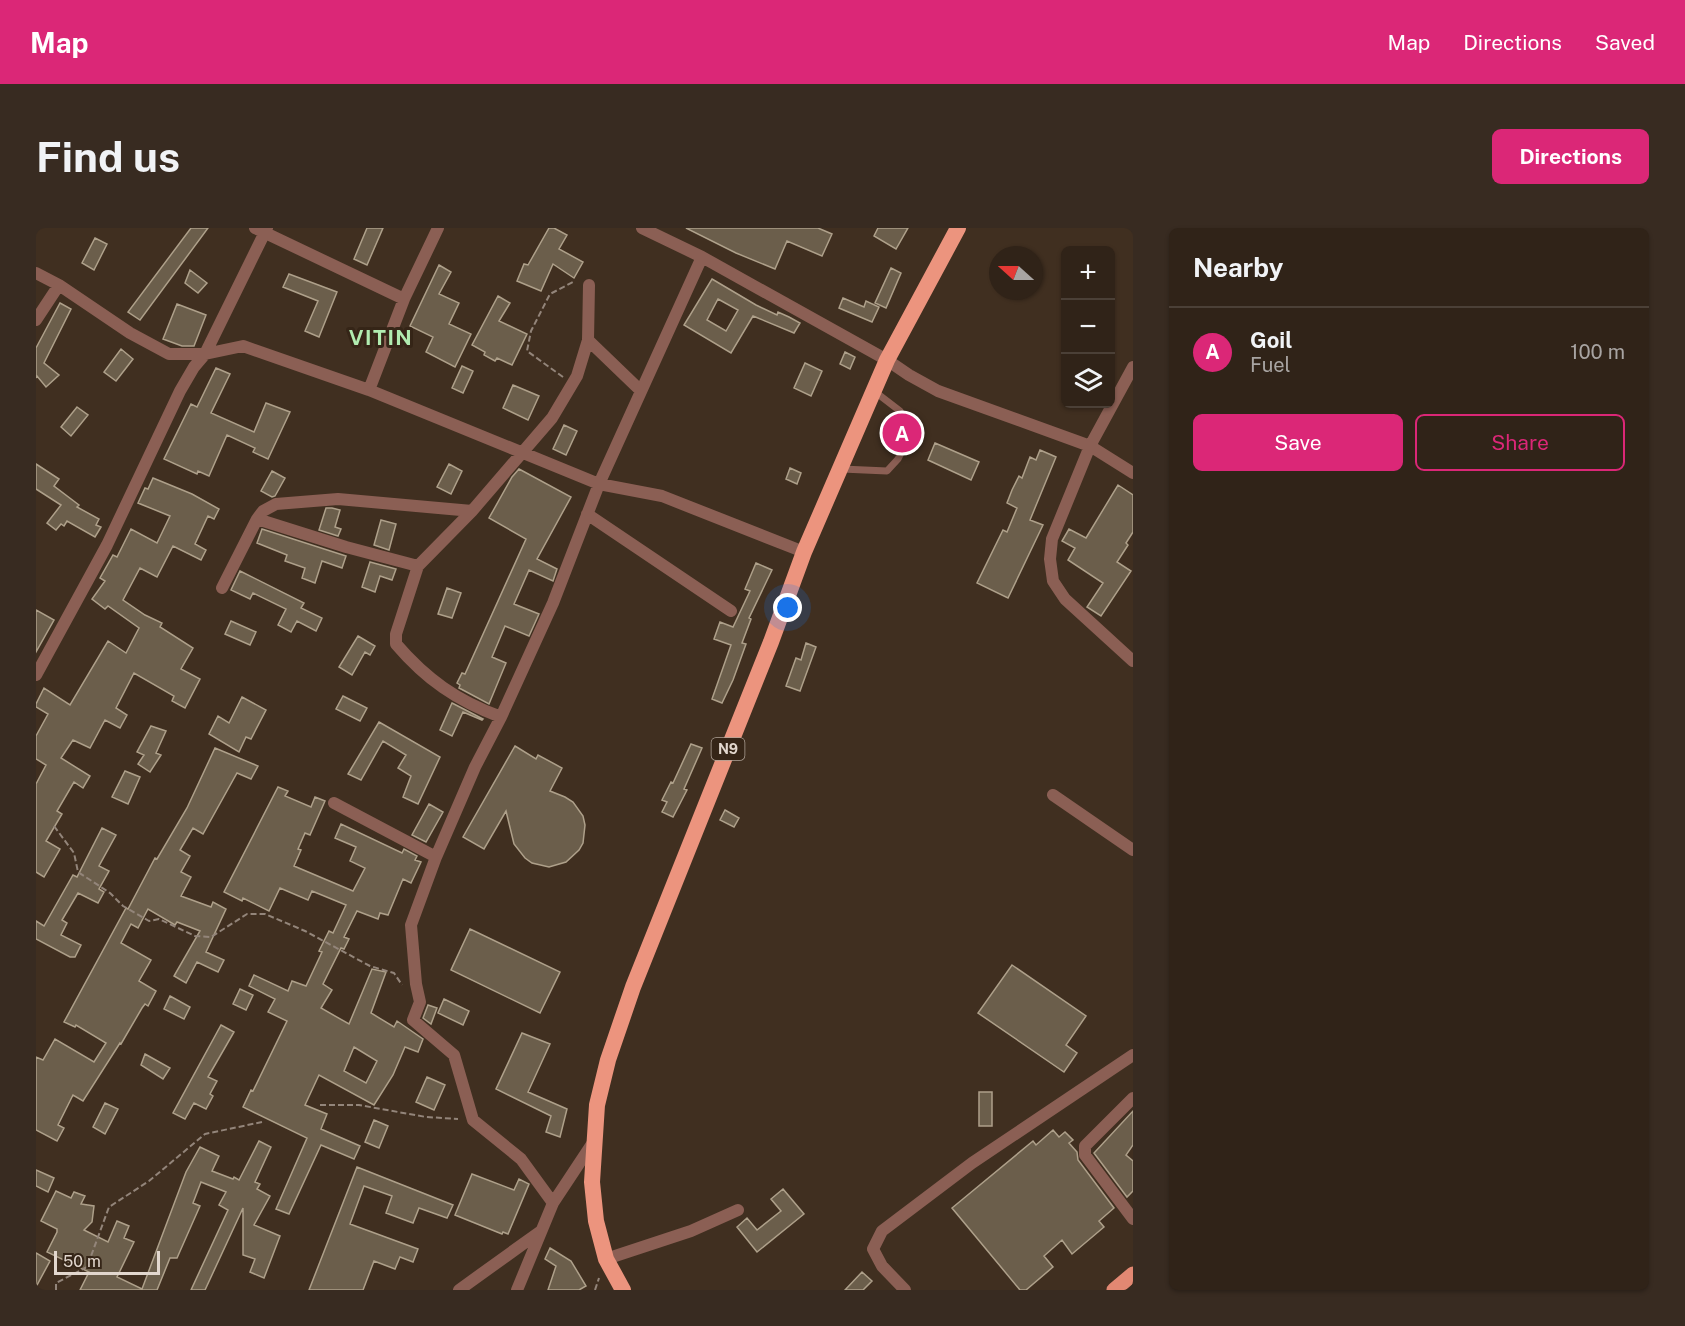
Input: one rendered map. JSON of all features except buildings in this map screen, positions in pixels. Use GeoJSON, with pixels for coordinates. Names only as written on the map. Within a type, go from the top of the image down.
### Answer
{"type":"FeatureCollection","features":[{"type":"Feature","properties":{"kind":"highway","name":"N9"},"geometry":{"type":"LineString","coordinates":[[623,1290],[606,1259],[596,1221],[592,1182],[597,1105],[608,1060],[633,987],[771,642],[804,552],[887,360],[958,228]]}},
{"type":"Feature","properties":{"kind":"main road"},"geometry":{"type":"LineString","coordinates":[[1114,1290],[1133,1274]]}},
{"type":"Feature","properties":{"kind":"street"},"geometry":{"type":"LineString","coordinates":[[369,390],[404,299],[438,228]]}},
{"type":"Feature","properties":{"kind":"street"},"geometry":{"type":"LineString","coordinates":[[642,228],[702,257],[938,391],[1090,446],[1133,473]]}},
{"type":"Feature","properties":{"kind":"street"},"geometry":{"type":"LineString","coordinates":[[36,675],[106,545],[180,391],[194,367],[205,354],[263,230],[404,299]]}},
{"type":"Feature","properties":{"kind":"street"},"geometry":{"type":"LineString","coordinates":[[553,1203],[522,1159],[473,1120],[454,1055],[413,1020],[420,1002],[416,984],[411,926],[436,857],[475,767],[501,717],[553,603],[599,484],[702,257]]}},
{"type":"Feature","properties":{"kind":"street"},"geometry":{"type":"LineString","coordinates":[[36,273],[59,285],[130,333],[169,354],[205,354],[243,346],[369,390],[599,484],[662,496],[804,552]]}},
{"type":"Feature","properties":{"kind":"street"},"geometry":{"type":"LineString","coordinates":[[36,320],[59,285]]}},
{"type":"Feature","properties":{"kind":"street"},"geometry":{"type":"LineString","coordinates":[[501,717],[468,703],[436,684],[396,644],[396,634],[418,566],[472,511],[552,418],[577,376],[588,340],[589,285]]}},
{"type":"Feature","properties":{"kind":"street"},"geometry":{"type":"LineString","coordinates":[[588,340],[641,391]]}},
{"type":"Feature","properties":{"kind":"street"},"geometry":{"type":"LineString","coordinates":[[1133,368],[1090,446],[1052,539],[1050,559],[1053,581],[1065,599],[1133,661]]}},
{"type":"Feature","properties":{"kind":"street"},"geometry":{"type":"LineString","coordinates":[[222,588],[256,519],[263,511],[276,504],[338,499],[472,511]]}},
{"type":"Feature","properties":{"kind":"street"},"geometry":{"type":"LineString","coordinates":[[587,514],[731,611]]}},
{"type":"Feature","properties":{"kind":"street"},"geometry":{"type":"LineString","coordinates":[[256,519],[346,547],[418,566]]}},
{"type":"Feature","properties":{"kind":"street"},"geometry":{"type":"LineString","coordinates":[[1053,795],[1133,850]]}},
{"type":"Feature","properties":{"kind":"street"},"geometry":{"type":"LineString","coordinates":[[334,803],[436,857]]}},
{"type":"Feature","properties":{"kind":"street"},"geometry":{"type":"LineString","coordinates":[[905,1290],[882,1266],[873,1249],[882,1231],[972,1163],[1133,1055]]}},
{"type":"Feature","properties":{"kind":"street"},"geometry":{"type":"LineString","coordinates":[[1131,1212],[1085,1155],[1085,1146],[1133,1098]]}},
{"type":"Feature","properties":{"kind":"street"},"geometry":{"type":"LineString","coordinates":[[517,1290],[553,1203],[594,1141]]}},
{"type":"Feature","properties":{"kind":"street"},"geometry":{"type":"LineString","coordinates":[[606,1259],[691,1231],[738,1210]]}},
{"type":"Feature","properties":{"kind":"street"},"geometry":{"type":"LineString","coordinates":[[459,1290],[541,1231]]}},
{"type":"Feature","properties":{"kind":"lane"},"geometry":{"type":"LineString","coordinates":[[840,469],[887,471],[898,459],[912,430],[900,411],[873,391]]}},
{"type":"Feature","properties":{"kind":"path"},"geometry":{"type":"LineString","coordinates":[[572,384],[527,351],[531,331],[550,294],[575,281]]}},
{"type":"Feature","properties":{"kind":"path"},"geometry":{"type":"LineString","coordinates":[[54,826],[74,853],[78,872],[110,893],[123,906],[150,921],[159,919],[195,936],[211,937],[247,914],[265,914],[305,931],[370,966],[394,973],[406,992],[420,1002]]}},
{"type":"Feature","properties":{"kind":"path"},"geometry":{"type":"LineString","coordinates":[[320,1105],[359,1105],[426,1118],[473,1120]]}},
{"type":"Feature","properties":{"kind":"path"},"geometry":{"type":"LineString","coordinates":[[56,1290],[56,1283],[87,1267],[109,1207],[156,1175],[205,1134],[262,1122]]}},
{"type":"Feature","properties":{"kind":"place","name":"Goil"},"geometry":{"type":"Point","coordinates":[902,433]}},
{"type":"Feature","properties":{"kind":"district","name":"VITIN"},"geometry":{"type":"Point","coordinates":[381,337]}}]}
